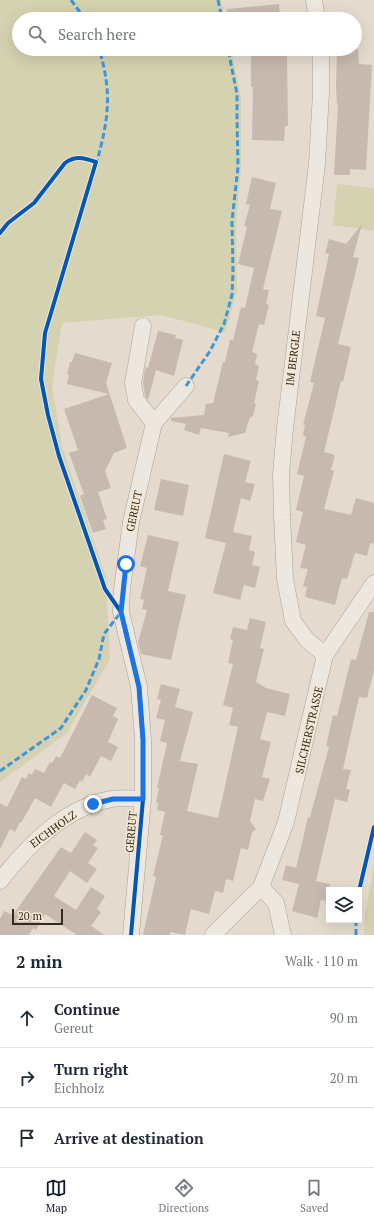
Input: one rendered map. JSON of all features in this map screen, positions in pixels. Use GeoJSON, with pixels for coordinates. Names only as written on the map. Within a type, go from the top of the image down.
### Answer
{"type":"FeatureCollection","features":[{"type":"Feature","properties":{"kind":"street"},"geometry":{"type":"LineString","coordinates":[[314,0],[316,12]]}},
{"type":"Feature","properties":{"kind":"street","name":"IM BERGLE"},"geometry":{"type":"LineString","coordinates":[[321,56],[321,92],[317,164],[284,428],[282,515],[285,579],[293,621],[307,640],[325,655]]}},
{"type":"Feature","properties":{"kind":"street"},"geometry":{"type":"LineString","coordinates":[[142,326],[133,383],[136,400],[154,423]]}},
{"type":"Feature","properties":{"kind":"street","name":"GEREUT"},"geometry":{"type":"LineString","coordinates":[[131,935],[143,799],[143,740],[139,687],[121,612],[122,589],[131,522],[154,423],[186,386]]}},
{"type":"Feature","properties":{"kind":"street","name":"SILCHERSTRASSE"},"geometry":{"type":"LineString","coordinates":[[213,935],[261,888],[286,822],[298,778],[325,655],[374,583]]}},
{"type":"Feature","properties":{"kind":"street","name":"EICHHOLZ"},"geometry":{"type":"LineString","coordinates":[[0,881],[28,846],[66,817],[93,804],[113,799],[143,799]]}},
{"type":"Feature","properties":{"kind":"street"},"geometry":{"type":"LineString","coordinates":[[261,888],[276,903],[283,935]]}},
{"type":"Feature","properties":{"kind":"shaded area"},"geometry":{"type":"Polygon","coordinates":[[[0,0],[221,0],[224,12],[12,12],[12,56],[232,56],[241,97],[241,167],[236,228],[237,291],[225,332],[161,315],[62,323],[52,386],[62,446],[106,577],[110,659],[67,733],[0,782],[0,0]]]}},
{"type":"Feature","properties":{"kind":"shaded area"},"geometry":{"type":"Polygon","coordinates":[[[337,184],[374,188],[374,231],[333,225],[337,184]]]}},
{"type":"Feature","properties":{"kind":"shaded area"},"geometry":{"type":"Polygon","coordinates":[[[374,864],[374,935],[364,935],[365,915],[374,864]]]}},
{"type":"Feature","properties":{"kind":"building"},"geometry":{"type":"Polygon","coordinates":[[[279,4],[280,12],[227,12],[227,9],[279,4]]]}},
{"type":"Feature","properties":{"kind":"building"},"geometry":{"type":"Polygon","coordinates":[[[251,56],[287,56],[288,126],[285,126],[284,141],[252,140],[253,87],[251,87],[251,56]]]}},
{"type":"Feature","properties":{"kind":"building"},"geometry":{"type":"Polygon","coordinates":[[[337,56],[358,56],[359,64],[372,65],[366,170],[350,169],[350,175],[334,175],[338,104],[336,88],[337,56]]]}},
{"type":"Feature","properties":{"kind":"building"},"geometry":{"type":"Polygon","coordinates":[[[252,177],[276,183],[270,209],[282,211],[263,289],[269,290],[266,304],[269,305],[264,325],[259,324],[252,352],[257,354],[255,364],[259,366],[256,380],[259,381],[254,403],[256,404],[253,416],[250,417],[245,433],[228,437],[229,433],[201,428],[199,435],[184,430],[186,424],[171,421],[171,418],[204,415],[206,404],[213,403],[223,362],[225,362],[230,340],[233,340],[241,307],[245,308],[254,268],[238,264],[247,227],[244,226],[250,205],[246,204],[252,177]]]}},
{"type":"Feature","properties":{"kind":"building"},"geometry":{"type":"Polygon","coordinates":[[[362,224],[353,257],[359,258],[338,344],[351,347],[343,382],[341,381],[324,452],[335,455],[331,470],[334,471],[324,509],[351,515],[356,498],[374,503],[374,544],[370,543],[367,556],[355,553],[347,579],[342,578],[335,605],[305,597],[307,587],[303,586],[308,569],[300,568],[306,545],[296,542],[303,512],[296,510],[304,476],[297,474],[306,437],[303,436],[305,425],[303,425],[314,383],[310,382],[325,318],[316,316],[329,254],[325,253],[329,239],[346,244],[362,224]]]}},
{"type":"Feature","properties":{"kind":"building"},"geometry":{"type":"Polygon","coordinates":[[[158,331],[176,335],[175,338],[183,340],[174,376],[156,370],[148,400],[145,396],[143,383],[145,367],[148,368],[158,331]]]}},
{"type":"Feature","properties":{"kind":"building"},"geometry":{"type":"Polygon","coordinates":[[[75,353],[112,363],[106,383],[127,448],[114,453],[105,471],[111,488],[98,492],[107,519],[103,520],[106,529],[93,533],[80,496],[84,494],[69,453],[78,450],[64,409],[109,394],[67,384],[69,375],[67,374],[70,362],[72,362],[75,353]]]}},
{"type":"Feature","properties":{"kind":"building"},"geometry":{"type":"Polygon","coordinates":[[[224,454],[251,461],[245,482],[255,484],[250,501],[241,498],[233,532],[252,536],[249,550],[255,552],[252,565],[260,567],[255,588],[244,585],[240,600],[213,593],[226,543],[205,538],[224,454]]]}},
{"type":"Feature","properties":{"kind":"building"},"geometry":{"type":"Polygon","coordinates":[[[161,479],[189,485],[183,516],[154,510],[161,479]]]}},
{"type":"Feature","properties":{"kind":"building"},"geometry":{"type":"Polygon","coordinates":[[[148,535],[179,542],[168,591],[186,595],[171,660],[141,654],[138,642],[147,610],[142,609],[144,600],[140,599],[147,568],[140,566],[148,535]]]}},
{"type":"Feature","properties":{"kind":"building"},"geometry":{"type":"Polygon","coordinates":[[[369,612],[374,612],[374,670],[367,698],[359,697],[343,769],[351,770],[346,789],[350,790],[347,802],[335,799],[316,881],[330,884],[329,887],[326,887],[326,901],[321,900],[317,918],[292,911],[299,884],[282,880],[286,865],[296,868],[308,817],[310,817],[329,747],[326,746],[333,715],[337,716],[351,659],[356,660],[369,612]]]}},
{"type":"Feature","properties":{"kind":"building"},"geometry":{"type":"Polygon","coordinates":[[[250,618],[266,622],[260,648],[264,649],[256,682],[266,688],[290,694],[285,716],[267,712],[260,739],[271,742],[262,777],[270,779],[263,801],[255,799],[250,821],[256,829],[252,833],[248,850],[241,848],[233,881],[226,879],[223,893],[215,891],[209,914],[191,909],[185,935],[170,932],[170,935],[143,935],[156,877],[153,876],[163,835],[160,835],[165,812],[157,810],[158,803],[156,803],[159,788],[157,788],[167,743],[160,741],[165,720],[156,718],[161,700],[157,699],[161,684],[180,689],[175,707],[193,712],[180,761],[198,764],[187,811],[218,818],[238,727],[229,725],[233,708],[223,705],[233,664],[228,663],[233,640],[230,639],[233,627],[247,630],[250,618]]]}},
{"type":"Feature","properties":{"kind":"building"},"geometry":{"type":"Polygon","coordinates":[[[92,695],[117,708],[113,716],[118,719],[108,742],[118,747],[111,761],[101,756],[90,777],[86,774],[82,782],[80,780],[75,789],[64,783],[51,807],[35,798],[15,832],[10,829],[0,849],[0,803],[7,807],[22,777],[26,779],[29,773],[32,775],[35,769],[44,773],[50,762],[52,763],[56,756],[60,758],[92,695]]]}},
{"type":"Feature","properties":{"kind":"building"},"geometry":{"type":"Polygon","coordinates":[[[85,832],[97,840],[93,845],[98,848],[88,863],[97,869],[87,883],[70,871],[54,896],[76,910],[91,887],[105,896],[97,909],[101,912],[91,926],[105,935],[77,935],[45,914],[36,930],[33,928],[29,935],[0,935],[0,919],[4,911],[13,915],[61,847],[71,853],[85,832]]]}},
{"type":"Feature","properties":{"kind":"marked path"},"geometry":{"type":"LineString","coordinates":[[71,0],[80,12]]}},
{"type":"Feature","properties":{"kind":"marked path"},"geometry":{"type":"LineString","coordinates":[[218,0],[221,12]]}},
{"type":"Feature","properties":{"kind":"marked path"},"geometry":{"type":"LineString","coordinates":[[96,165],[104,135],[107,107],[106,80],[101,56]]}},
{"type":"Feature","properties":{"kind":"marked path"},"geometry":{"type":"LineString","coordinates":[[186,386],[210,351],[224,324],[232,295],[232,221],[238,167],[237,94],[229,56]]}},
{"type":"Feature","properties":{"kind":"marked path"},"geometry":{"type":"LineString","coordinates":[[0,771],[61,728],[86,690],[99,659],[104,634],[121,612]]}},
{"type":"Feature","properties":{"kind":"marked path"},"geometry":{"type":"LineString","coordinates":[[356,923],[356,935]]}},
{"type":"Feature","properties":{"kind":"cycle path"},"geometry":{"type":"LineString","coordinates":[[0,233],[8,223],[34,203],[65,163],[69,160],[84,158],[96,162],[45,333],[41,379],[48,415],[59,456],[105,589],[121,612],[139,687],[143,740],[143,799],[131,935]]}},
{"type":"Feature","properties":{"kind":"cycle path"},"geometry":{"type":"LineString","coordinates":[[360,887],[374,827]]}},
{"type":"Feature","properties":{"kind":"route"},"geometry":{"type":"LineString","coordinates":[[93,804],[113,799],[143,799],[143,740],[139,687],[125,634],[121,612],[122,589],[126,564]]}}]}
